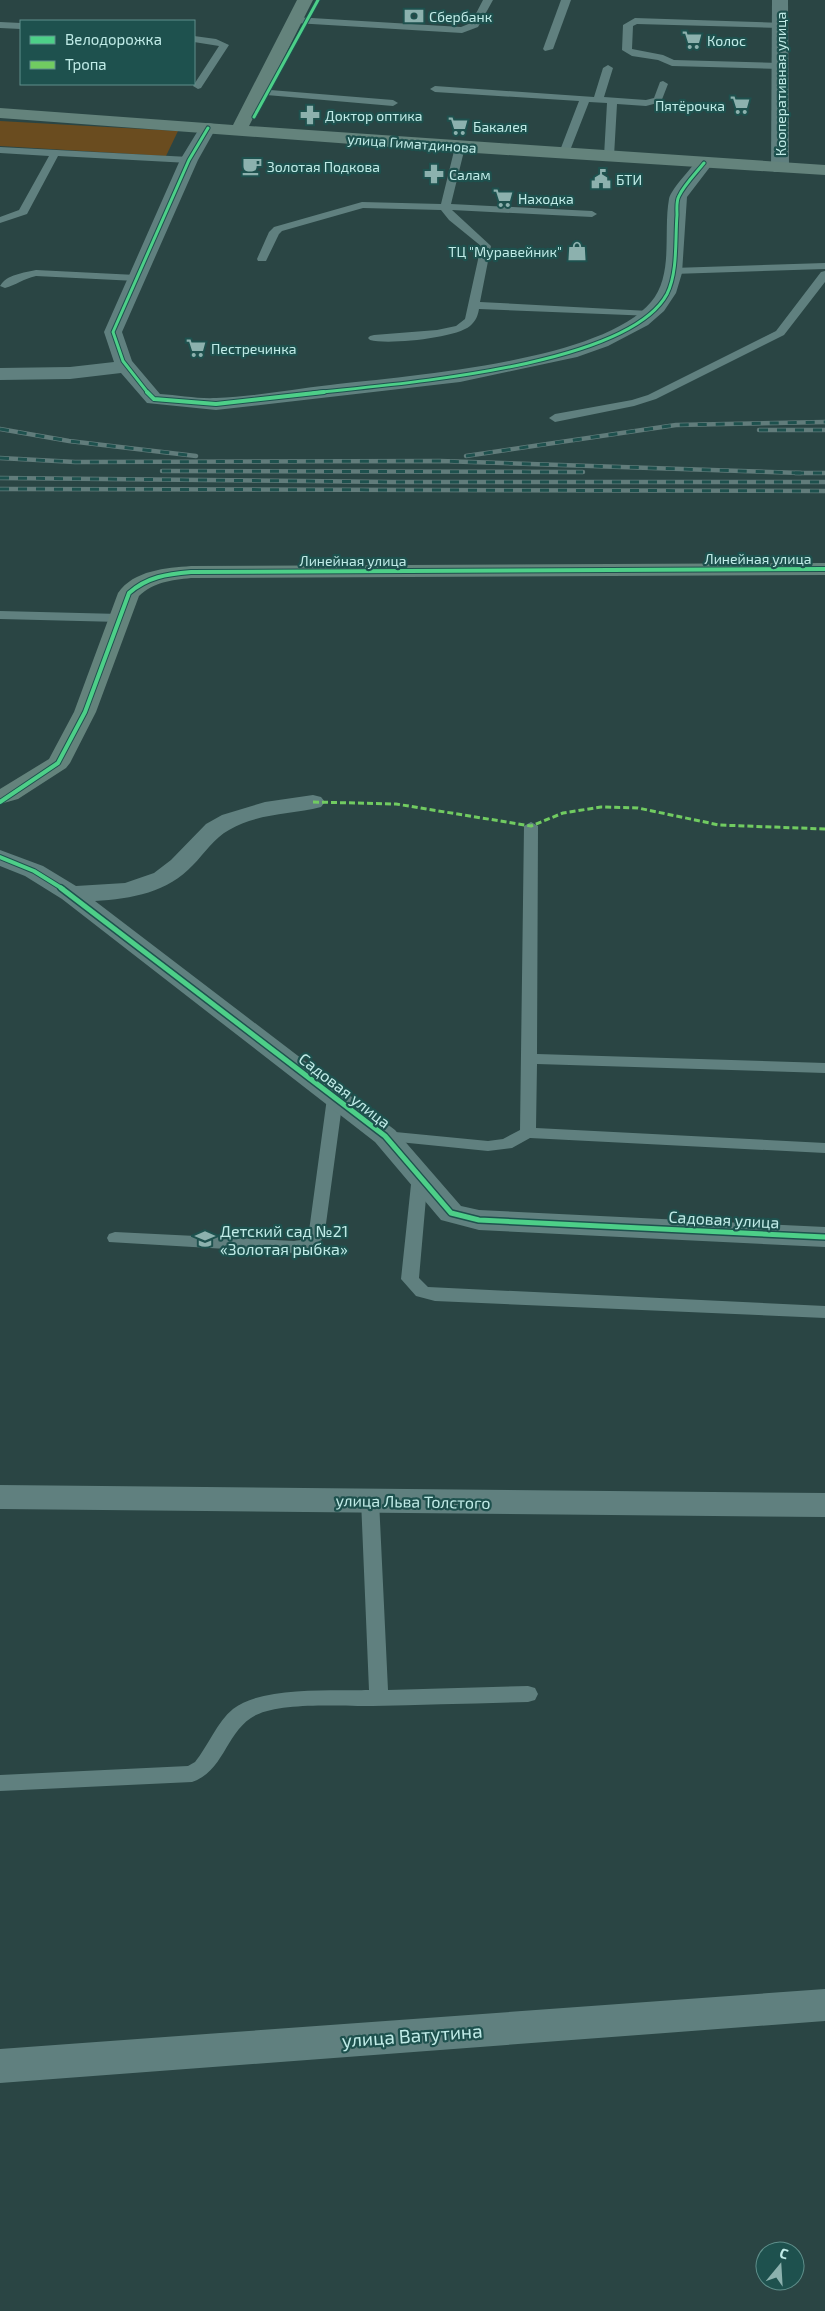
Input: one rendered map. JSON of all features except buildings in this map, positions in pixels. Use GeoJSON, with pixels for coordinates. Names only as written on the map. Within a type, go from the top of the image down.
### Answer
{"type":"FeatureCollection","features":[{"type":"Feature","properties":{"kind":"street"},"geometry":{"type":"LineString","coordinates":[[238,130],[306,0]]}},
{"type":"Feature","properties":{"kind":"street","name":"Кооперативная улица"},"geometry":{"type":"LineString","coordinates":[[780,0],[780,168]]}},
{"type":"Feature","properties":{"kind":"street","name":"улица Гиматдинова"},"geometry":{"type":"LineString","coordinates":[[0,113],[460,147],[825,170]]}},
{"type":"Feature","properties":{"kind":"street"},"geometry":{"type":"LineString","coordinates":[[208,128],[190,160],[113,332],[116,349],[126,367],[154,400],[216,404],[460,376],[577,351],[623,332],[649,314],[667,293],[673,271],[678,196],[704,163]]}},
{"type":"Feature","properties":{"kind":"street"},"geometry":{"type":"LineString","coordinates":[[0,374],[70,373],[126,367]]}},
{"type":"Feature","properties":{"kind":"street","name":"Линейная улица"},"geometry":{"type":"LineString","coordinates":[[3,797],[58,763],[85,712],[129,593],[139,583],[155,576],[191,572],[825,569]]}},
{"type":"Feature","properties":{"kind":"street"},"geometry":{"type":"LineString","coordinates":[[72,894],[120,892],[154,882],[173,871],[219,826],[253,812],[312,802]]}},
{"type":"Feature","properties":{"kind":"street","name":"Садовая улица"},"geometry":{"type":"LineString","coordinates":[[0,857],[34,871],[72,894],[385,1136],[451,1212],[479,1220],[825,1237]]}},
{"type":"Feature","properties":{"kind":"street","name":"улица Льва Толстого"},"geometry":{"type":"LineString","coordinates":[[0,1497],[825,1505]]}},
{"type":"Feature","properties":{"kind":"street","name":"улица Ватутина"},"geometry":{"type":"LineString","coordinates":[[0,2066],[825,2004]]}},
{"type":"Feature","properties":{"kind":"lane"},"geometry":{"type":"LineString","coordinates":[[295,20],[447,31],[462,30],[475,24],[488,0]]}},
{"type":"Feature","properties":{"kind":"lane"},"geometry":{"type":"LineString","coordinates":[[548,49],[566,0]]}},
{"type":"Feature","properties":{"kind":"lane"},"geometry":{"type":"LineString","coordinates":[[780,25],[635,21],[628,26],[627,50],[635,54],[660,57],[672,62],[780,66]]}},
{"type":"Feature","properties":{"kind":"lane"},"geometry":{"type":"LineString","coordinates":[[0,25],[20,26]]}},
{"type":"Feature","properties":{"kind":"lane"},"geometry":{"type":"LineString","coordinates":[[195,39],[213,40],[224,45],[198,86]]}},
{"type":"Feature","properties":{"kind":"lane"},"geometry":{"type":"LineString","coordinates":[[598,100],[608,68]]}},
{"type":"Feature","properties":{"kind":"lane"},"geometry":{"type":"LineString","coordinates":[[435,89],[646,104],[656,102],[663,84]]}},
{"type":"Feature","properties":{"kind":"lane"},"geometry":{"type":"LineString","coordinates":[[258,92],[393,103]]}},
{"type":"Feature","properties":{"kind":"lane"},"geometry":{"type":"LineString","coordinates":[[564,153],[585,99]]}},
{"type":"Feature","properties":{"kind":"lane"},"geometry":{"type":"LineString","coordinates":[[609,156],[612,101]]}},
{"type":"Feature","properties":{"kind":"lane"},"geometry":{"type":"LineString","coordinates":[[374,338],[450,332],[466,324],[471,319],[486,246],[471,230],[451,218],[445,207],[460,147]]}},
{"type":"Feature","properties":{"kind":"lane"},"geometry":{"type":"LineString","coordinates":[[0,150],[190,160]]}},
{"type":"Feature","properties":{"kind":"lane"},"geometry":{"type":"LineString","coordinates":[[0,220],[23,212],[55,153]]}},
{"type":"Feature","properties":{"kind":"lane"},"geometry":{"type":"LineString","coordinates":[[262,259],[274,232],[292,223],[373,204],[592,214]]}},
{"type":"Feature","properties":{"kind":"lane"},"geometry":{"type":"LineString","coordinates":[[673,271],[825,266]]}},
{"type":"Feature","properties":{"kind":"lane"},"geometry":{"type":"LineString","coordinates":[[5,285],[18,277],[36,273],[136,278]]}},
{"type":"Feature","properties":{"kind":"lane"},"geometry":{"type":"LineString","coordinates":[[555,418],[634,403],[652,397],[780,333],[825,274]]}},
{"type":"Feature","properties":{"kind":"lane"},"geometry":{"type":"LineString","coordinates":[[474,305],[649,314]]}},
{"type":"Feature","properties":{"kind":"lane"},"geometry":{"type":"LineString","coordinates":[[0,615],[120,618]]}},
{"type":"Feature","properties":{"kind":"lane"},"geometry":{"type":"LineString","coordinates":[[528,1133],[531,826]]}},
{"type":"Feature","properties":{"kind":"lane"},"geometry":{"type":"LineString","coordinates":[[529,1060],[825,1068]]}},
{"type":"Feature","properties":{"kind":"lane"},"geometry":{"type":"LineString","coordinates":[[115,1238],[294,1247],[307,1245],[315,1239],[317,1231],[335,1098]]}},
{"type":"Feature","properties":{"kind":"lane"},"geometry":{"type":"LineString","coordinates":[[385,1136],[488,1146],[506,1144],[528,1133],[825,1148]]}},
{"type":"Feature","properties":{"kind":"lane"},"geometry":{"type":"LineString","coordinates":[[420,1176],[410,1279],[422,1292],[435,1295],[825,1312]]}},
{"type":"Feature","properties":{"kind":"lane"},"geometry":{"type":"LineString","coordinates":[[370,1500],[379,1698]]}},
{"type":"Feature","properties":{"kind":"lane"},"geometry":{"type":"LineString","coordinates":[[0,1783],[192,1774],[202,1768],[240,1714],[256,1705],[278,1702],[528,1694]]}},
{"type":"Feature","properties":{"kind":"shaded area"},"geometry":{"type":"Polygon","coordinates":[[[0,121],[178,131],[166,156],[0,146],[0,121]]]}},
{"type":"Feature","properties":{"kind":"railway"},"geometry":{"type":"LineString","coordinates":[[466,456],[676,425],[825,422]]}},
{"type":"Feature","properties":{"kind":"railway"},"geometry":{"type":"LineString","coordinates":[[0,429],[69,441],[196,456]]}},
{"type":"Feature","properties":{"kind":"railway"},"geometry":{"type":"LineString","coordinates":[[759,430],[825,430]]}},
{"type":"Feature","properties":{"kind":"railway"},"geometry":{"type":"LineString","coordinates":[[0,458],[75,462],[440,461],[801,473]]}},
{"type":"Feature","properties":{"kind":"railway"},"geometry":{"type":"LineString","coordinates":[[162,471],[583,472]]}},
{"type":"Feature","properties":{"kind":"railway"},"geometry":{"type":"LineString","coordinates":[[795,473],[801,473]]}},
{"type":"Feature","properties":{"kind":"railway"},"geometry":{"type":"LineString","coordinates":[[801,473],[825,473]]}},
{"type":"Feature","properties":{"kind":"railway"},"geometry":{"type":"LineString","coordinates":[[0,478],[394,482],[825,482]]}},
{"type":"Feature","properties":{"kind":"railway"},"geometry":{"type":"LineString","coordinates":[[0,489],[825,491]]}},
{"type":"Feature","properties":{"kind":"marked path"},"geometry":{"type":"LineString","coordinates":[[313,802],[396,804],[531,826],[563,813],[601,807],[638,808],[719,825],[825,829]]}},
{"type":"Feature","properties":{"kind":"cycle path"},"geometry":{"type":"LineString","coordinates":[[254,117],[318,0]]}},
{"type":"Feature","properties":{"kind":"cycle path"},"geometry":{"type":"LineString","coordinates":[[208,128],[189,160],[113,332],[118,352],[123,361],[154,399],[216,404],[460,376],[577,351],[601,342],[641,321],[657,307],[667,293],[673,273],[678,197],[704,163]]}},
{"type":"Feature","properties":{"kind":"cycle path"},"geometry":{"type":"LineString","coordinates":[[0,802],[58,763],[85,712],[129,593],[143,582],[158,576],[191,572],[825,569]]}},
{"type":"Feature","properties":{"kind":"cycle path"},"geometry":{"type":"LineString","coordinates":[[0,857],[34,871],[71,894],[385,1136],[451,1213],[479,1220],[825,1237]]}},
{"type":"Feature","properties":{"kind":"place","name":"Сбербанк"},"geometry":{"type":"Point","coordinates":[414,16]}},
{"type":"Feature","properties":{"kind":"place","name":"Колос"},"geometry":{"type":"Point","coordinates":[692,40]}},
{"type":"Feature","properties":{"kind":"place","name":"Пятёрочка"},"geometry":{"type":"Point","coordinates":[740,105]}},
{"type":"Feature","properties":{"kind":"place","name":"Доктор оптика"},"geometry":{"type":"Point","coordinates":[310,115]}},
{"type":"Feature","properties":{"kind":"place","name":"Бакалея"},"geometry":{"type":"Point","coordinates":[458,126]}},
{"type":"Feature","properties":{"kind":"place","name":"Золотая Подкова"},"geometry":{"type":"Point","coordinates":[252,166]}},
{"type":"Feature","properties":{"kind":"place","name":"Салам"},"geometry":{"type":"Point","coordinates":[434,174]}},
{"type":"Feature","properties":{"kind":"place","name":"БТИ"},"geometry":{"type":"Point","coordinates":[601,179]}},
{"type":"Feature","properties":{"kind":"place","name":"Находка"},"geometry":{"type":"Point","coordinates":[503,198]}},
{"type":"Feature","properties":{"kind":"place","name":"ТЦ \"Муравейник\""},"geometry":{"type":"Point","coordinates":[577,251]}},
{"type":"Feature","properties":{"kind":"place","name":"Пестречинка"},"geometry":{"type":"Point","coordinates":[196,348]}},
{"type":"Feature","properties":{"kind":"place","name":"Детский сад №21 «Золотая рыбка»"},"geometry":{"type":"Point","coordinates":[205,1239]}}]}
